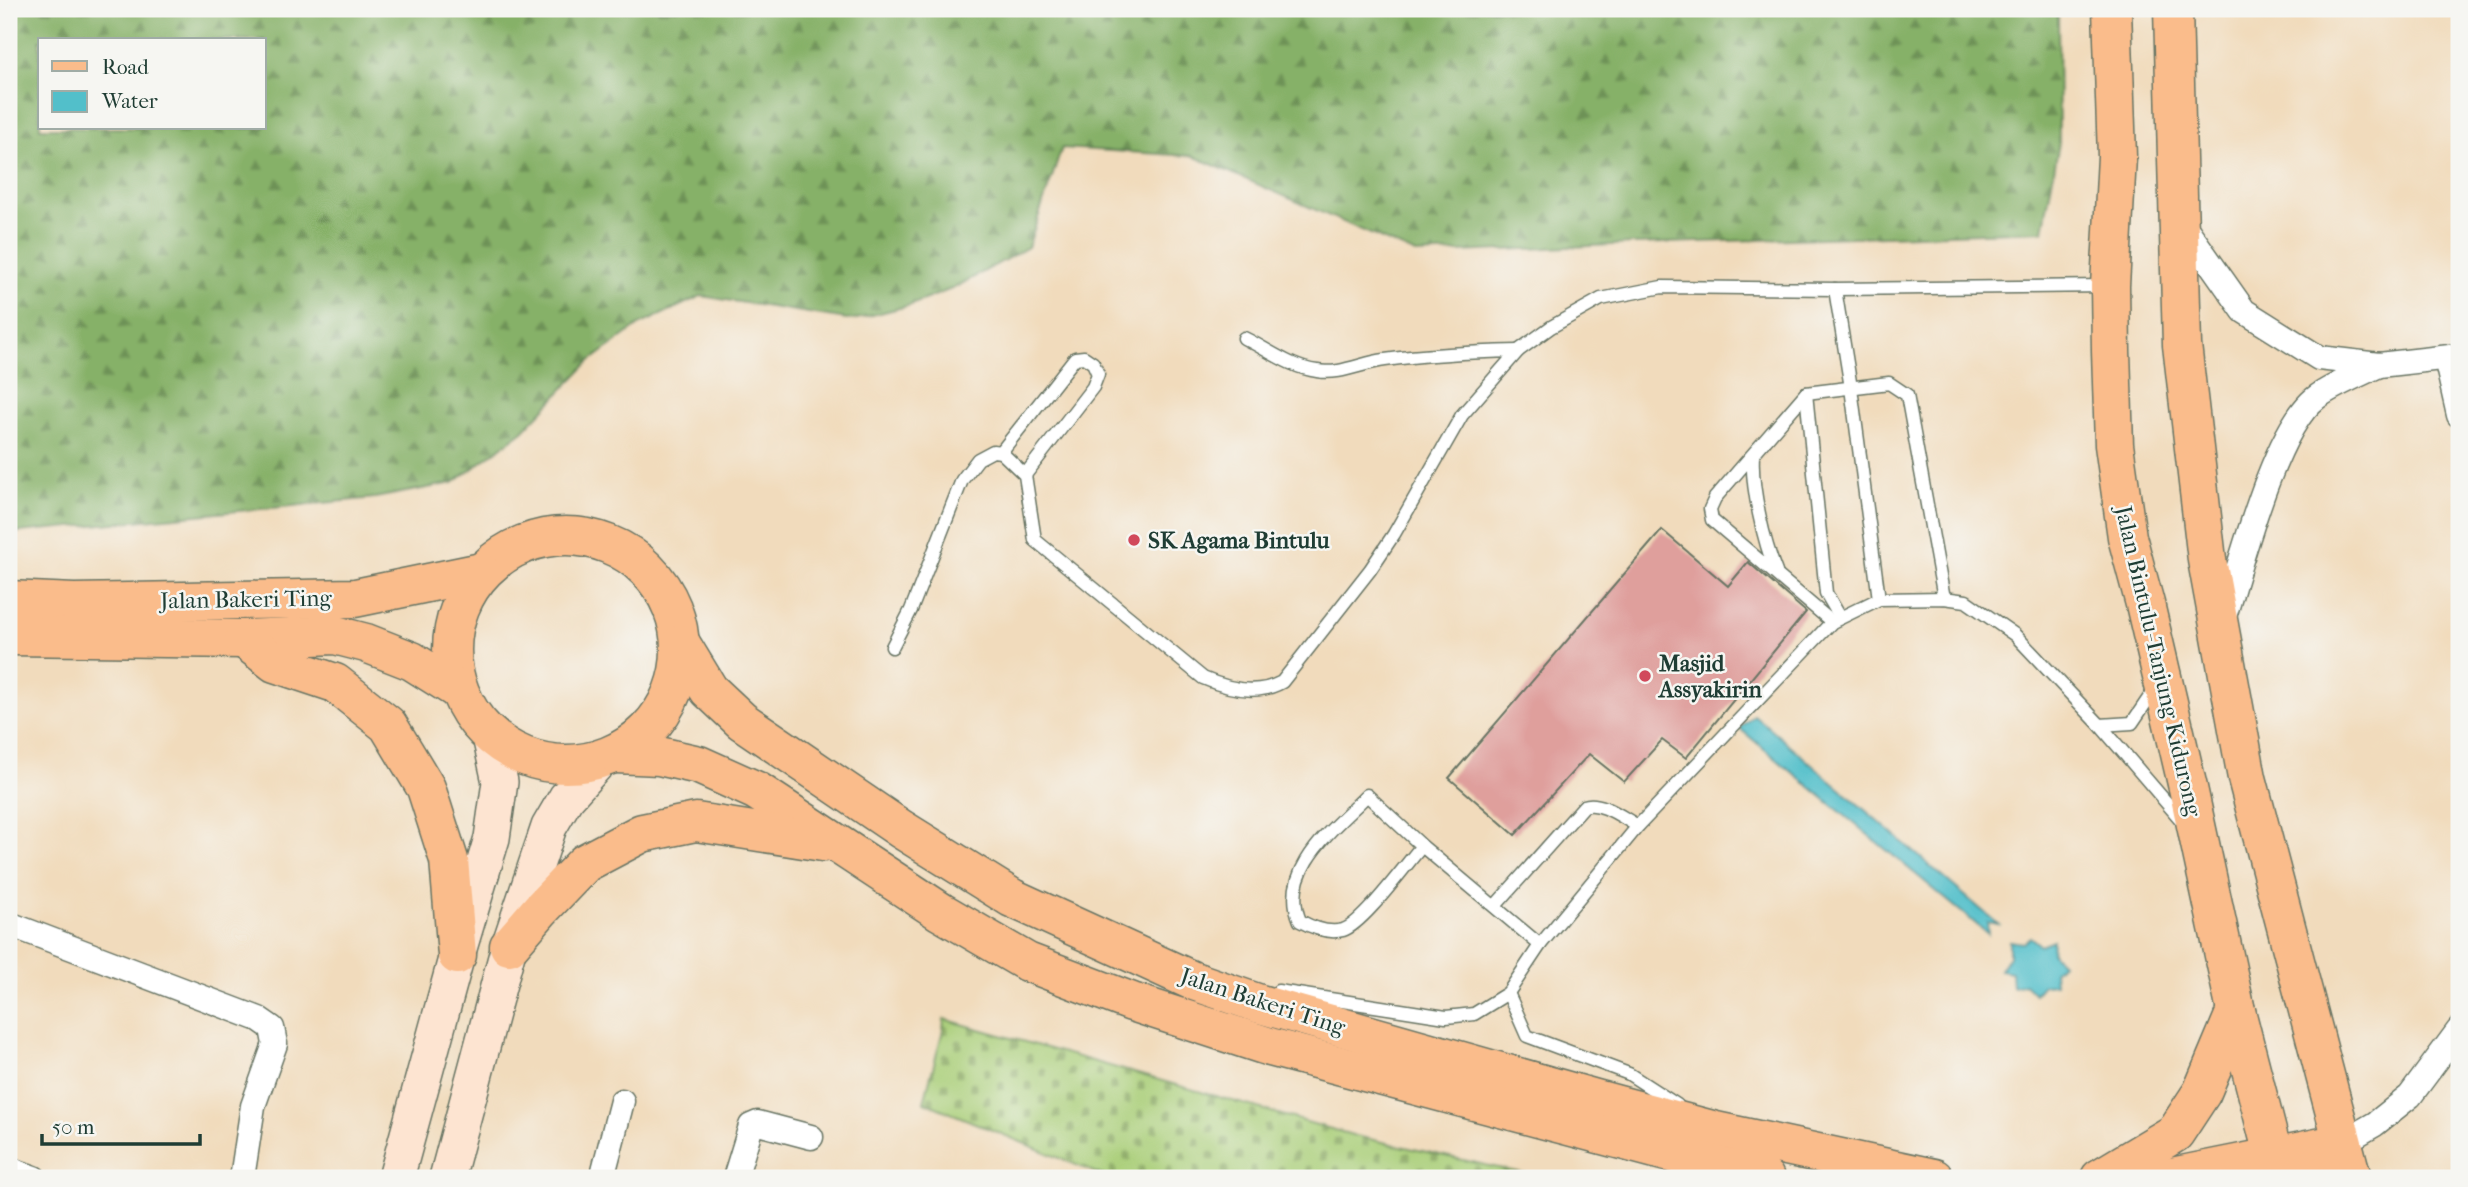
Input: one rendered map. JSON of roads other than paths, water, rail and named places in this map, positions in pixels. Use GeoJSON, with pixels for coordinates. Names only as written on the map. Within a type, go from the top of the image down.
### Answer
{"type":"FeatureCollection","features":[{"type":"Feature","properties":{"kind":"main road","name":"Jalan Bintulu-Tanjung Kidurong"},"geometry":{"type":"LineString","coordinates":[[2112,9],[2117,157],[2110,286],[2115,445],[2127,537],[2199,838],[2236,1011],[2277,1168]]}},
{"type":"Feature","properties":{"kind":"main road"},"geometry":{"type":"LineString","coordinates":[[2174,9],[2182,345],[2207,560],[2246,778],[2348,1164]]}},
{"type":"Feature","properties":{"kind":"main road"},"geometry":{"type":"LineString","coordinates":[[447,1178],[509,946],[549,827],[566,797],[608,757],[644,734],[665,709],[678,677],[681,644],[672,606],[652,574],[622,550],[586,537],[548,537],[511,549],[481,572],[463,598],[453,628],[451,659],[458,690],[471,715],[490,736],[514,752],[542,762],[572,765],[608,757]]}},
{"type":"Feature","properties":{"kind":"main road","name":"Jalan Bakeri Ting"},"geometry":{"type":"LineString","coordinates":[[9,600],[74,603],[355,598],[481,572]]}},
{"type":"Feature","properties":{"kind":"main road","name":"Jalan Bakeri Ting"},"geometry":{"type":"LineString","coordinates":[[9,636],[244,639],[335,635],[366,643],[412,661],[458,690]]}},
{"type":"Feature","properties":{"kind":"main road"},"geometry":{"type":"LineString","coordinates":[[244,639],[275,663],[335,684],[388,725],[426,788],[449,860],[457,955]]}},
{"type":"Feature","properties":{"kind":"main road","name":"Jalan Bakeri Ting"},"geometry":{"type":"LineString","coordinates":[[681,644],[709,690],[742,721],[901,829],[1012,898],[1191,980],[1260,1004],[1716,1131],[1934,1178]]}},
{"type":"Feature","properties":{"kind":"main road"},"geometry":{"type":"LineString","coordinates":[[396,1178],[494,827],[500,782],[490,736]]}},
{"type":"Feature","properties":{"kind":"main road","name":"Jalan Bakeri Ting"},"geometry":{"type":"LineString","coordinates":[[608,757],[659,756],[699,765],[757,791],[941,912],[1027,962],[1132,1002],[1270,1047],[1756,1177]]}},
{"type":"Feature","properties":{"kind":"main road"},"geometry":{"type":"LineString","coordinates":[[509,946],[540,909],[585,863],[642,833],[696,822],[839,845]]}},
{"type":"Feature","properties":{"kind":"main road"},"geometry":{"type":"LineString","coordinates":[[2100,1178],[2175,1133],[2202,1092],[2236,1011]]}},
{"type":"Feature","properties":{"kind":"main road"},"geometry":{"type":"LineString","coordinates":[[2167,1178],[2348,1164]]}},
{"type":"Feature","properties":{"kind":"main road"},"geometry":{"type":"LineString","coordinates":[[2311,1178],[2348,1164]]}},
{"type":"Feature","properties":{"kind":"street"},"geometry":{"type":"LineString","coordinates":[[2179,219],[2244,311],[2319,358],[2379,365],[2453,357],[2459,415]]}},
{"type":"Feature","properties":{"kind":"street"},"geometry":{"type":"LineString","coordinates":[[2220,631],[2270,474],[2291,428],[2316,397],[2379,365]]}},
{"type":"Feature","properties":{"kind":"street"},"geometry":{"type":"LineString","coordinates":[[9,924],[259,1019],[272,1028],[275,1044],[253,1106],[242,1178]]}},
{"type":"Feature","properties":{"kind":"street"},"geometry":{"type":"LineString","coordinates":[[2348,1164],[2375,1124],[2410,1096],[2459,1030]]}},
{"type":"Feature","properties":{"kind":"street"},"geometry":{"type":"LineString","coordinates":[[602,1178],[622,1101]]}},
{"type":"Feature","properties":{"kind":"street"},"geometry":{"type":"LineString","coordinates":[[734,1178],[751,1126],[758,1124],[811,1137]]}},
{"type":"Feature","properties":{"kind":"street"},"geometry":{"type":"LineString","coordinates":[[9,1169],[34,1178]]}},
{"type":"Feature","properties":{"kind":"lane"},"geometry":{"type":"LineString","coordinates":[[892,647],[911,610],[962,480],[978,460],[993,451],[1001,452],[1025,475],[1035,540],[1203,678],[1221,686],[1256,691],[1282,682],[1370,570],[1394,534],[1462,415],[1518,351],[1551,327],[1601,299],[1662,288],[2110,286]]}},
{"type":"Feature","properties":{"kind":"lane"},"geometry":{"type":"LineString","coordinates":[[1835,289],[1879,599]]}},
{"type":"Feature","properties":{"kind":"lane"},"geometry":{"type":"LineString","coordinates":[[1244,338],[1300,367],[1317,371],[1341,372],[1372,361],[1423,355],[1518,351]]}},
{"type":"Feature","properties":{"kind":"lane"},"geometry":{"type":"LineString","coordinates":[[1001,452],[1075,358],[1084,357],[1093,363],[1098,374],[1093,387],[1025,475]]}},
{"type":"Feature","properties":{"kind":"lane"},"geometry":{"type":"LineString","coordinates":[[1836,619],[1712,520],[1710,509],[1715,498],[1806,393],[1889,383],[1907,395],[1944,598]]}},
{"type":"Feature","properties":{"kind":"lane"},"geometry":{"type":"LineString","coordinates":[[1806,393],[1826,593],[1836,619]]}},
{"type":"Feature","properties":{"kind":"lane"},"geometry":{"type":"LineString","coordinates":[[1753,456],[1752,472],[1769,554],[1779,576]]}},
{"type":"Feature","properties":{"kind":"lane"},"geometry":{"type":"LineString","coordinates":[[1191,980],[1446,1017],[1474,1014],[1508,993],[1540,945],[1638,826],[1836,619],[1879,599],[1944,598],[1966,601],[2015,635],[2100,725],[2165,804],[2199,838]]}},
{"type":"Feature","properties":{"kind":"lane"},"geometry":{"type":"LineString","coordinates":[[2100,725],[2132,723],[2162,679]]}},
{"type":"Feature","properties":{"kind":"lane"},"geometry":{"type":"LineString","coordinates":[[1422,846],[1359,921],[1344,930],[1327,931],[1300,921],[1294,908],[1295,890],[1301,869],[1309,856],[1367,795],[1422,846],[1540,945]]}},
{"type":"Feature","properties":{"kind":"lane"},"geometry":{"type":"LineString","coordinates":[[1495,906],[1584,806],[1600,806],[1638,826]]}},
{"type":"Feature","properties":{"kind":"lane"},"geometry":{"type":"LineString","coordinates":[[1508,993],[1527,1036],[1629,1074],[1716,1131]]}},
{"type":"Feature","properties":{"kind":"water"},"geometry":{"type":"Polygon","coordinates":[[[1754,715],[1998,924],[1987,922],[1988,934],[1739,728],[1754,715]]]}},
{"type":"Feature","properties":{"kind":"water"},"geometry":{"type":"Polygon","coordinates":[[[2030,937],[2040,945],[2053,940],[2052,953],[2062,963],[2054,971],[2055,984],[2043,985],[2035,994],[2025,984],[2013,987],[2012,972],[2000,970],[2009,956],[2009,941],[2023,943],[2030,937]]]}},
{"type":"Feature","properties":{"kind":"place","name":"SK Agama Bintulu"},"geometry":{"type":"Point","coordinates":[1134,540]}},
{"type":"Feature","properties":{"kind":"place","name":"Masjid Assyakirin"},"geometry":{"type":"Point","coordinates":[1645,676]}}]}
